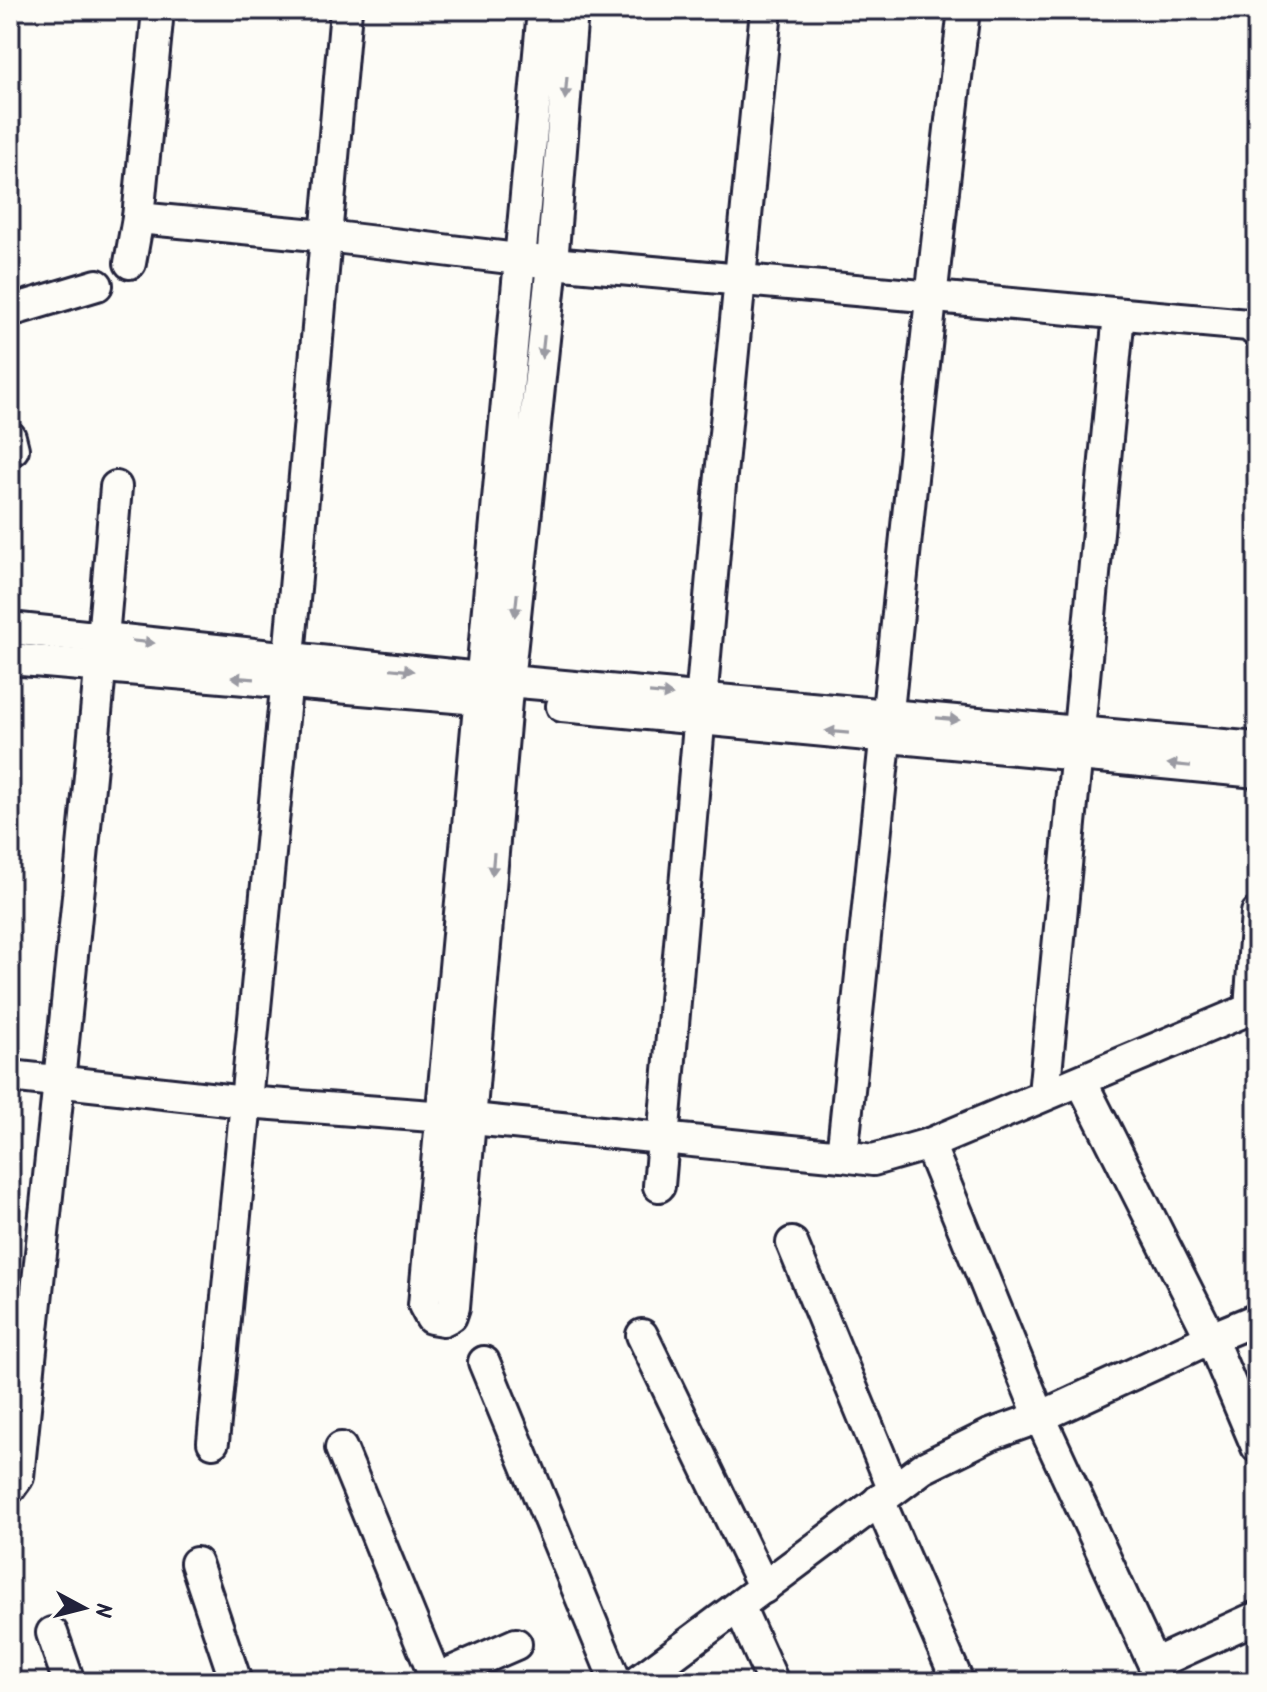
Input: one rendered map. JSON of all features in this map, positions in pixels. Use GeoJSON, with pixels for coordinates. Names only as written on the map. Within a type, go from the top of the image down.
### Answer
{"type":"FeatureCollection","features":[{"type":"Feature","properties":{"kind":"street"},"geometry":{"type":"LineString","coordinates":[[130,263],[138,218],[158,10]]}},
{"type":"Feature","properties":{"kind":"street"},"geometry":{"type":"LineString","coordinates":[[213,1442],[288,669],[346,10]]}},
{"type":"Feature","properties":{"kind":"street"},"geometry":{"type":"LineString","coordinates":[[543,10],[521,258],[493,690],[472,1119],[454,1307],[451,1316],[443,1320],[431,1318],[424,1305],[441,1116],[493,690],[552,263],[572,10]]}},
{"type":"Feature","properties":{"kind":"street"},"geometry":{"type":"LineString","coordinates":[[659,1186],[718,506],[766,10]]}},
{"type":"Feature","properties":{"kind":"street"},"geometry":{"type":"LineString","coordinates":[[842,1156],[930,296],[964,10]]}},
{"type":"Feature","properties":{"kind":"street"},"geometry":{"type":"LineString","coordinates":[[138,218],[326,236],[552,263],[1248,325],[1257,332]]}},
{"type":"Feature","properties":{"kind":"street"},"geometry":{"type":"LineString","coordinates":[[10,311],[97,285]]}},
{"type":"Feature","properties":{"kind":"street"},"geometry":{"type":"LineString","coordinates":[[1044,1094],[1119,314]]}},
{"type":"Feature","properties":{"kind":"street"},"geometry":{"type":"LineString","coordinates":[[10,1488],[18,1477],[61,1081],[116,487]]}},
{"type":"Feature","properties":{"kind":"street"},"geometry":{"type":"LineString","coordinates":[[10,628],[102,653]]}},
{"type":"Feature","properties":{"kind":"street"},"geometry":{"type":"LineString","coordinates":[[10,659],[102,653],[288,669],[1078,743],[1257,772]]}},
{"type":"Feature","properties":{"kind":"street"},"geometry":{"type":"LineString","coordinates":[[1078,743],[1257,748]]}},
{"type":"Feature","properties":{"kind":"street"},"geometry":{"type":"LineString","coordinates":[[10,1076],[245,1102],[441,1116],[873,1160],[929,1144],[1044,1094],[1254,1012],[1257,913]]}},
{"type":"Feature","properties":{"kind":"street"},"geometry":{"type":"LineString","coordinates":[[1081,1081],[1211,1338],[1257,1447]]}},
{"type":"Feature","properties":{"kind":"street"},"geometry":{"type":"LineString","coordinates":[[929,1144],[1040,1417],[1158,1673],[1257,1617]]}},
{"type":"Feature","properties":{"kind":"street"},"geometry":{"type":"LineString","coordinates":[[792,1243],[958,1682]]}},
{"type":"Feature","properties":{"kind":"street"},"geometry":{"type":"LineString","coordinates":[[637,1682],[923,1468],[990,1435],[1040,1417],[1257,1319]]}},
{"type":"Feature","properties":{"kind":"street"},"geometry":{"type":"LineString","coordinates":[[642,1335],[764,1588]]}},
{"type":"Feature","properties":{"kind":"street"},"geometry":{"type":"LineString","coordinates":[[484,1362],[616,1682]]}},
{"type":"Feature","properties":{"kind":"street"},"geometry":{"type":"LineString","coordinates":[[341,1448],[437,1681],[516,1644]]}},
{"type":"Feature","properties":{"kind":"street"},"geometry":{"type":"LineString","coordinates":[[196,1563],[236,1682]]}},
{"type":"Feature","properties":{"kind":"street"},"geometry":{"type":"LineString","coordinates":[[739,1606],[773,1682]]}},
{"type":"Feature","properties":{"kind":"street"},"geometry":{"type":"LineString","coordinates":[[52,1633],[69,1682]]}}]}
